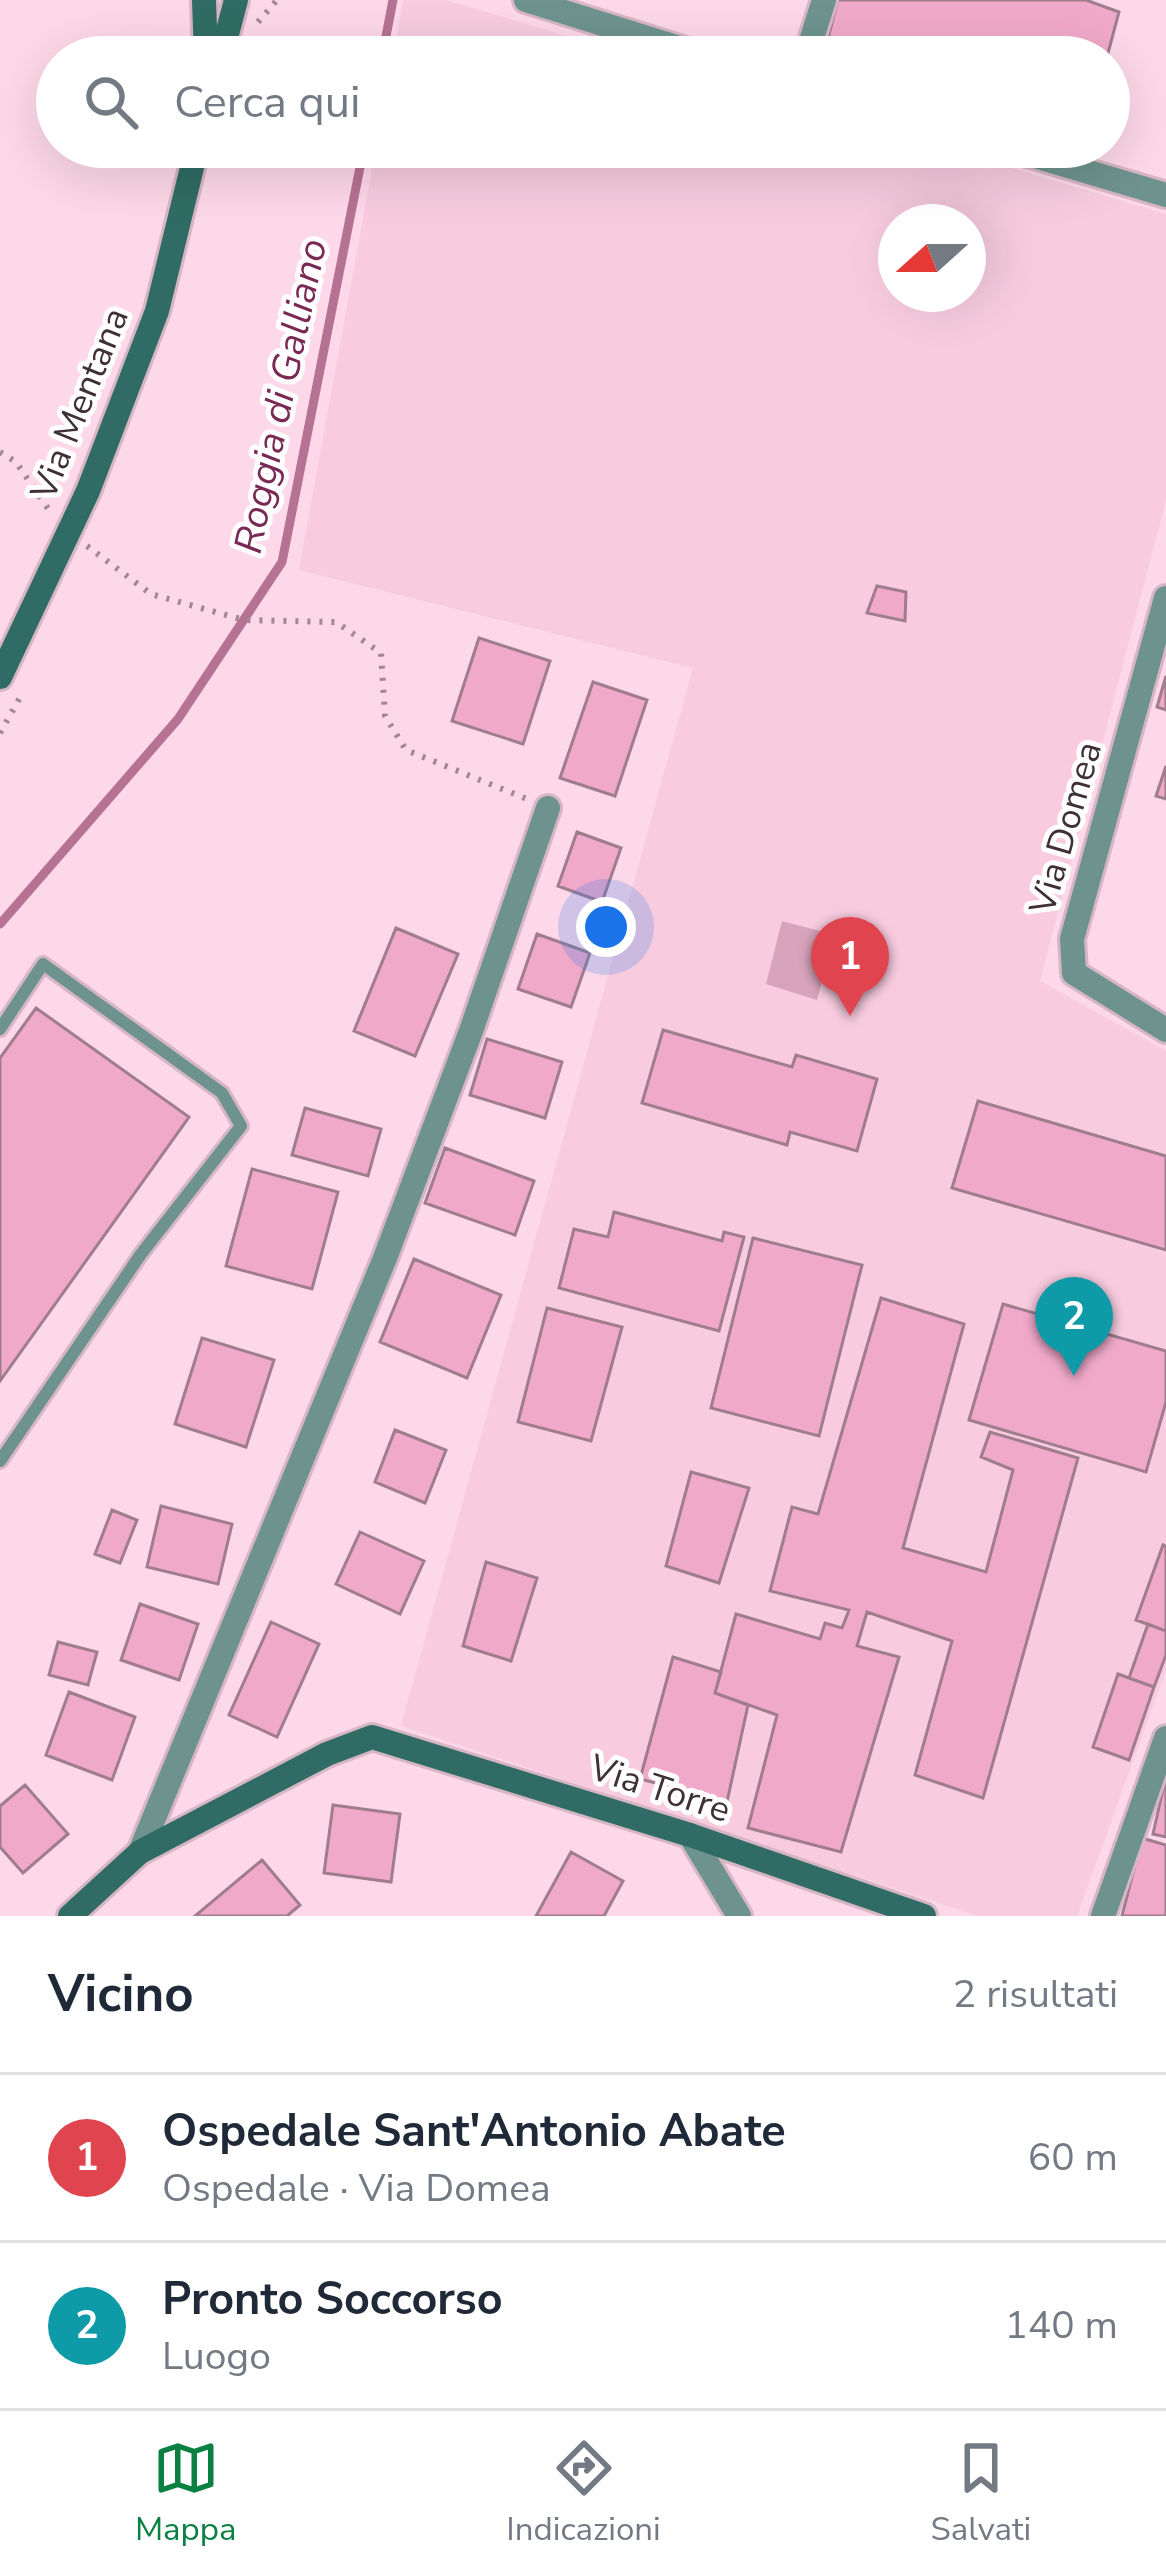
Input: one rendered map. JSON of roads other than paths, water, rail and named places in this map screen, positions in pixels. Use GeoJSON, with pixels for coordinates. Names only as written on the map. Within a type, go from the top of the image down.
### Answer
{"type":"FeatureCollection","features":[{"type":"Feature","properties":{"kind":"street"},"geometry":{"type":"LineString","coordinates":[[204,0],[205,36]]}},
{"type":"Feature","properties":{"kind":"street"},"geometry":{"type":"LineString","coordinates":[[226,36],[236,0]]}},
{"type":"Feature","properties":{"kind":"street"},"geometry":{"type":"LineString","coordinates":[[526,0],[641,36]]}},
{"type":"Feature","properties":{"kind":"street"},"geometry":{"type":"LineString","coordinates":[[813,36],[824,0]]}},
{"type":"Feature","properties":{"kind":"street","name":"Via Mentana"},"geometry":{"type":"LineString","coordinates":[[0,677],[88,491],[157,311],[192,168]]}},
{"type":"Feature","properties":{"kind":"street"},"geometry":{"type":"LineString","coordinates":[[1073,168],[1166,196]]}},
{"type":"Feature","properties":{"kind":"street","name":"Via Domea"},"geometry":{"type":"LineString","coordinates":[[1166,598],[1072,939],[1075,973],[1166,1030]]}},
{"type":"Feature","properties":{"kind":"street"},"geometry":{"type":"LineString","coordinates":[[70,1916],[140,1852],[385,1258],[548,808]]}},
{"type":"Feature","properties":{"kind":"street","name":"Via Torre"},"geometry":{"type":"LineString","coordinates":[[140,1852],[327,1754],[372,1737],[690,1835],[924,1916]]}},
{"type":"Feature","properties":{"kind":"street"},"geometry":{"type":"LineString","coordinates":[[1103,1916],[1166,1738]]}},
{"type":"Feature","properties":{"kind":"street"},"geometry":{"type":"LineString","coordinates":[[690,1835],[739,1916]]}},
{"type":"Feature","properties":{"kind":"lane"},"geometry":{"type":"LineString","coordinates":[[0,1029],[43,964],[222,1093],[241,1126],[141,1254],[0,1462]]}},
{"type":"Feature","properties":{"kind":"waterway","name":"Roggia di Galliano"},"geometry":{"type":"LineString","coordinates":[[386,36],[393,0]]}},
{"type":"Feature","properties":{"kind":"waterway","name":"Roggia di Galliano"},"geometry":{"type":"LineString","coordinates":[[0,924],[178,719],[282,562],[360,168]]}},
{"type":"Feature","properties":{"kind":"place","name":"Ospedale Sant'Antonio Abate"},"geometry":{"type":"Point","coordinates":[850,1016]}},
{"type":"Feature","properties":{"kind":"place","name":"Pronto Soccorso"},"geometry":{"type":"Point","coordinates":[1074,1376]}}]}
